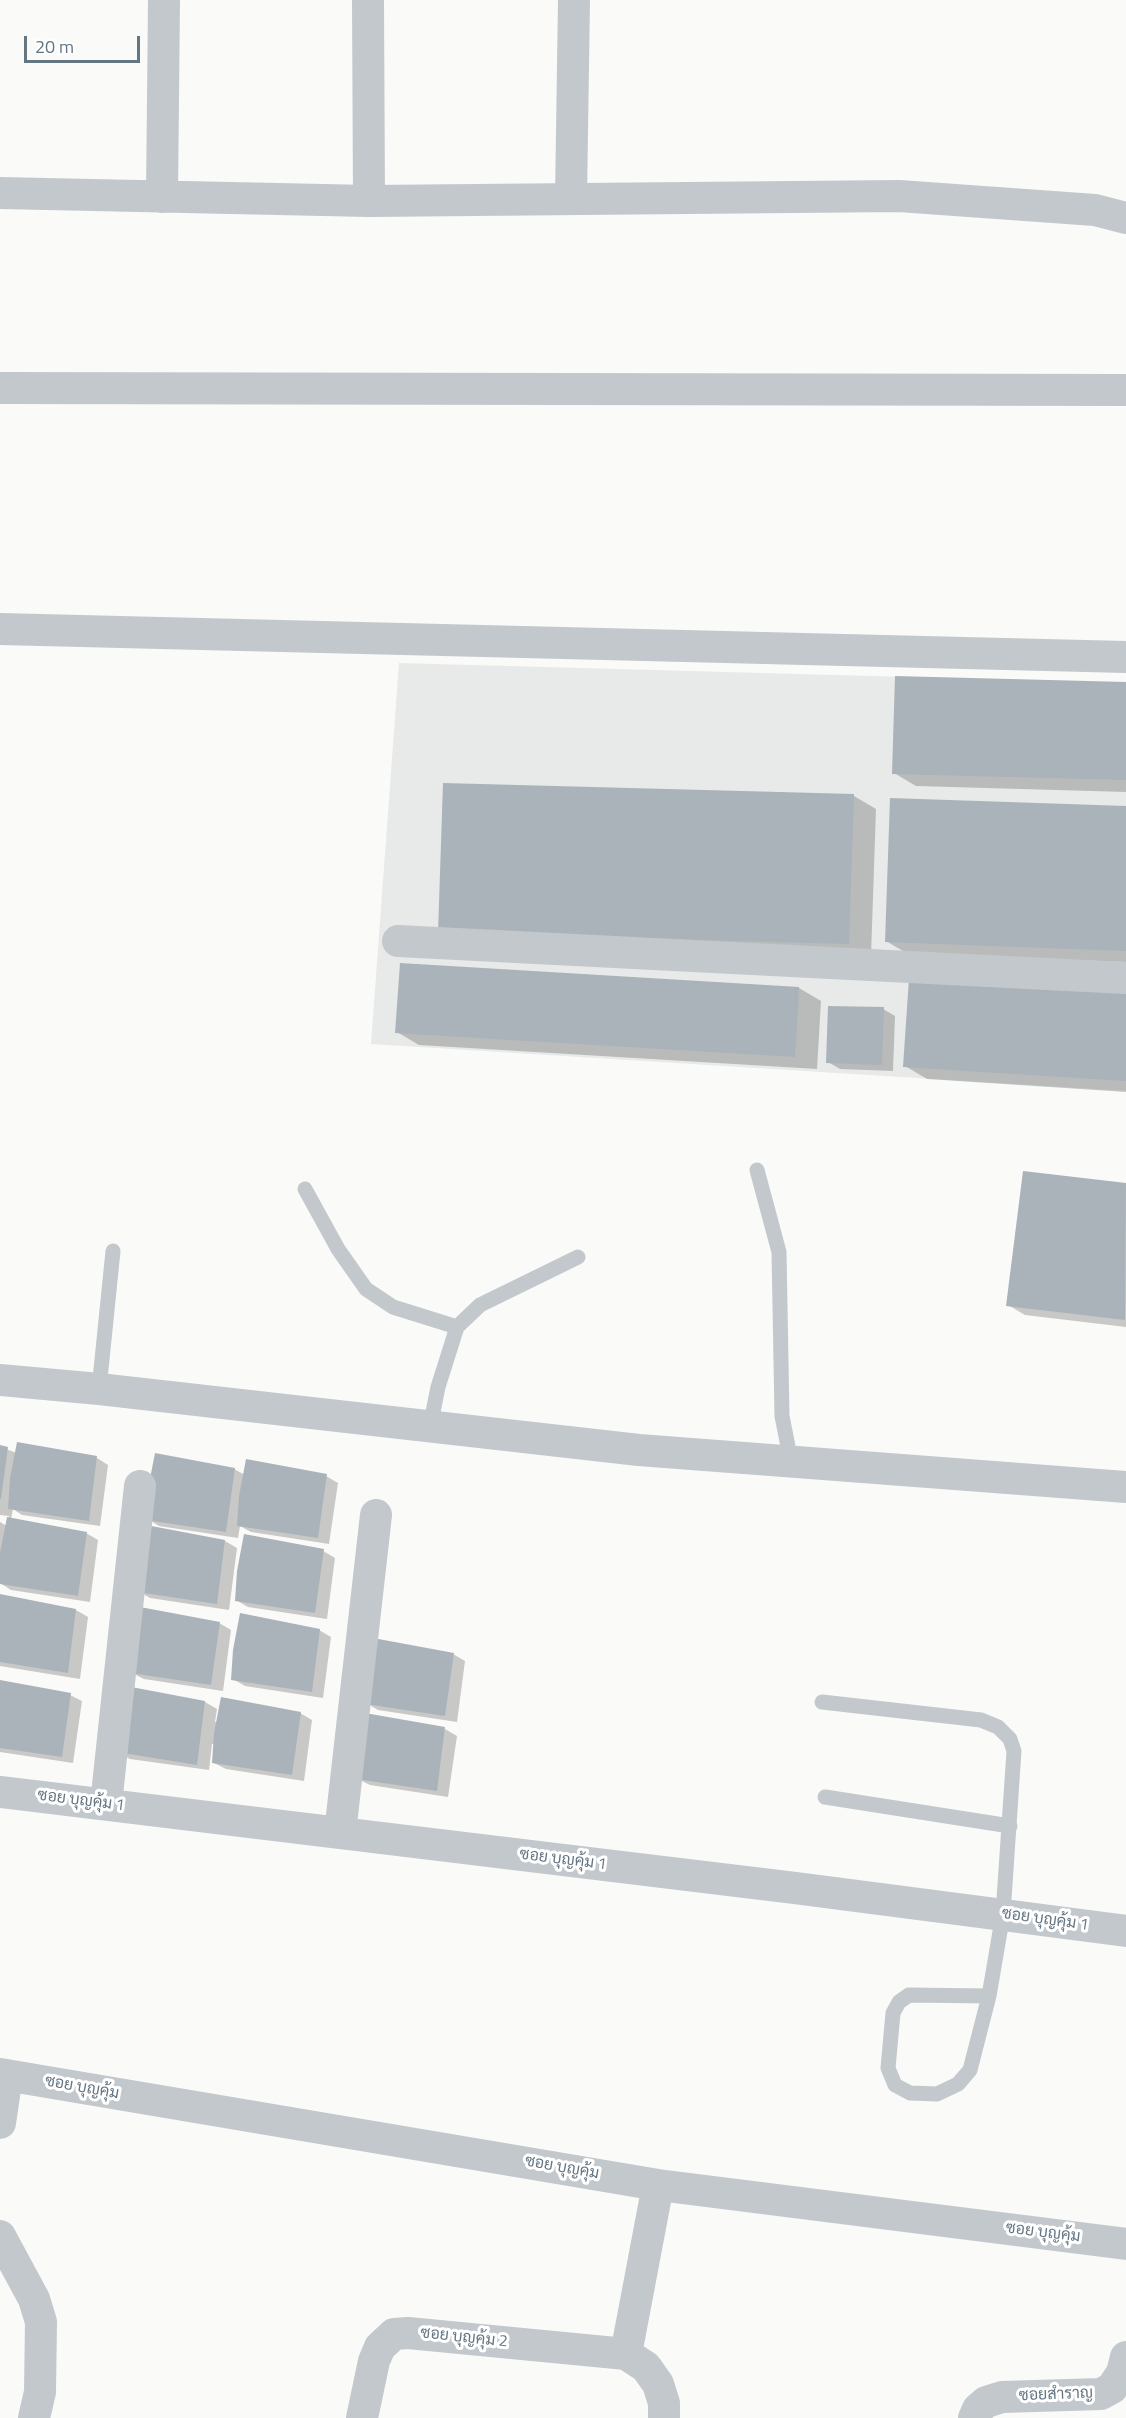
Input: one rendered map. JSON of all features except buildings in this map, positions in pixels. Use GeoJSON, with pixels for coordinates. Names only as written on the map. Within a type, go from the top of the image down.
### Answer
{"type":"FeatureCollection","features":[{"type":"Feature","properties":{"kind":"street"},"geometry":{"type":"LineString","coordinates":[[162,197],[164,0]]}},
{"type":"Feature","properties":{"kind":"street"},"geometry":{"type":"LineString","coordinates":[[368,0],[369,201]]}},
{"type":"Feature","properties":{"kind":"street"},"geometry":{"type":"LineString","coordinates":[[572,198],[574,0]]}},
{"type":"Feature","properties":{"kind":"street"},"geometry":{"type":"LineString","coordinates":[[0,193],[369,201],[899,196],[1095,210],[1126,218]]}},
{"type":"Feature","properties":{"kind":"street"},"geometry":{"type":"LineString","coordinates":[[1095,210],[1126,196]]}},
{"type":"Feature","properties":{"kind":"street"},"geometry":{"type":"LineString","coordinates":[[0,388],[1126,390]]}},
{"type":"Feature","properties":{"kind":"street"},"geometry":{"type":"LineString","coordinates":[[0,629],[1126,657]]}},
{"type":"Feature","properties":{"kind":"street"},"geometry":{"type":"LineString","coordinates":[[398,941],[1126,978]]}},
{"type":"Feature","properties":{"kind":"street"},"geometry":{"type":"LineString","coordinates":[[0,1380],[99,1389],[639,1450],[1126,1487]]}},
{"type":"Feature","properties":{"kind":"street"},"geometry":{"type":"LineString","coordinates":[[106,1804],[140,1486]]}},
{"type":"Feature","properties":{"kind":"street"},"geometry":{"type":"LineString","coordinates":[[340,1833],[376,1515]]}},
{"type":"Feature","properties":{"kind":"street","name":"ซอย บุญคุ้ม 1"},"geometry":{"type":"LineString","coordinates":[[0,1792],[1003,1914],[1126,1931]]}},
{"type":"Feature","properties":{"kind":"street"},"geometry":{"type":"LineString","coordinates":[[0,2123],[3,2075]]}},
{"type":"Feature","properties":{"kind":"street","name":"ซอย บุญคุ้ม"},"geometry":{"type":"LineString","coordinates":[[3,2075],[658,2185],[1126,2244]]}},
{"type":"Feature","properties":{"kind":"street"},"geometry":{"type":"LineString","coordinates":[[658,2185],[626,2354],[646,2367],[658,2384],[664,2403],[664,2418]]}},
{"type":"Feature","properties":{"kind":"street"},"geometry":{"type":"LineString","coordinates":[[0,2236],[34,2299],[41,2322],[40,2392],[34,2418]]}},
{"type":"Feature","properties":{"kind":"street","name":"ซอย บุญคุ้ม 2"},"geometry":{"type":"LineString","coordinates":[[362,2418],[374,2361],[380,2347],[394,2334],[408,2333],[626,2354]]}},
{"type":"Feature","properties":{"kind":"street","name":"ซอยสำราญ"},"geometry":{"type":"LineString","coordinates":[[974,2418],[978,2409],[986,2402],[1002,2397],[1101,2394],[1112,2388],[1122,2373],[1126,2357]]}},
{"type":"Feature","properties":{"kind":"lane"},"geometry":{"type":"LineString","coordinates":[[757,1170],[779,1252],[782,1416],[791,1462]]}},
{"type":"Feature","properties":{"kind":"lane"},"geometry":{"type":"LineString","coordinates":[[305,1189],[338,1249],[366,1289],[393,1307],[457,1327]]}},
{"type":"Feature","properties":{"kind":"lane"},"geometry":{"type":"LineString","coordinates":[[99,1389],[113,1251]]}},
{"type":"Feature","properties":{"kind":"lane"},"geometry":{"type":"LineString","coordinates":[[430,1427],[438,1387],[457,1327],[480,1305],[578,1257]]}},
{"type":"Feature","properties":{"kind":"lane"},"geometry":{"type":"LineString","coordinates":[[822,1702],[981,1720],[998,1727],[1010,1739],[1014,1751],[1003,1914],[989,1996],[970,2070],[958,2084],[937,2094],[910,2093],[895,2085],[888,2068],[893,2013],[898,2002],[909,1995],[989,1996]]}},
{"type":"Feature","properties":{"kind":"lane"},"geometry":{"type":"LineString","coordinates":[[825,1797],[1010,1826]]}},
{"type":"Feature","properties":{"kind":"shaded area"},"geometry":{"type":"Polygon","coordinates":[[[399,663],[1126,683],[1126,1091],[371,1044],[399,663]]]}}]}
